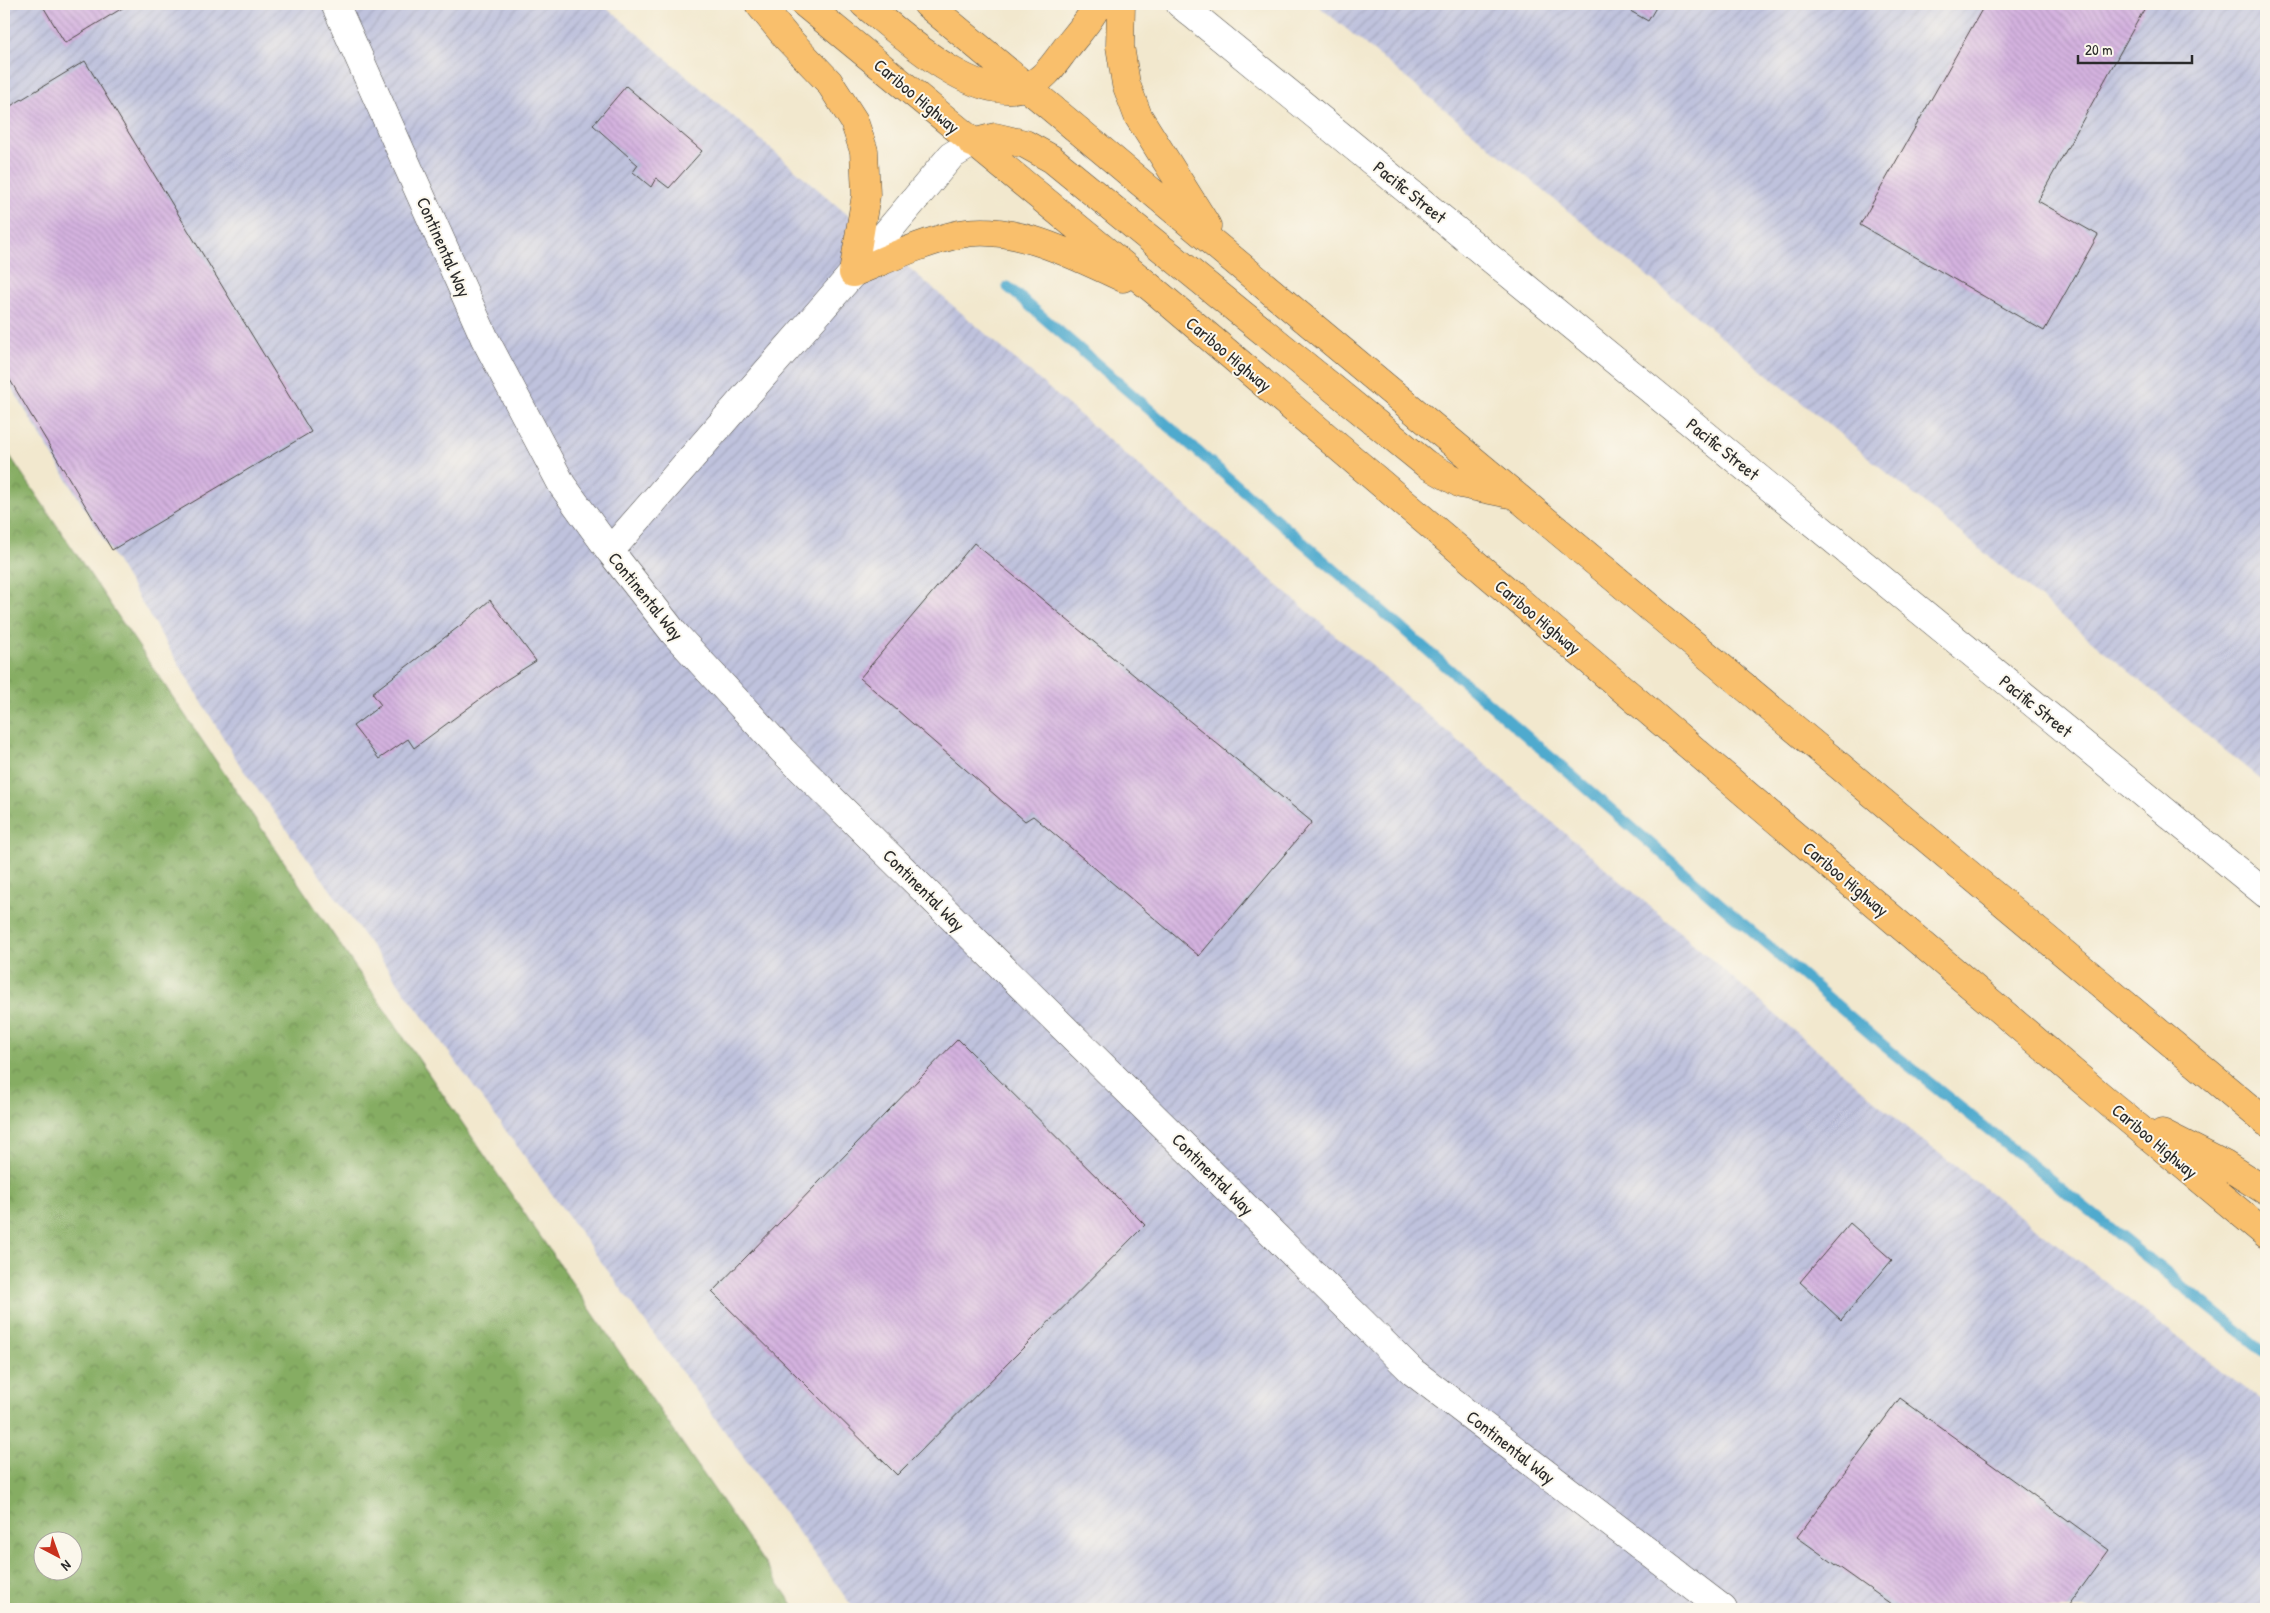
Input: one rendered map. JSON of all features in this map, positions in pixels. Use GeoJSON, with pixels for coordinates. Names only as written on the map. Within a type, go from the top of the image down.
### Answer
{"type":"FeatureCollection","features":[{"type":"Feature","properties":{"kind":"highway"},"geometry":{"type":"LineString","coordinates":[[759,4],[787,38],[830,82],[854,121],[864,151],[866,195],[853,273]]}},
{"type":"Feature","properties":{"kind":"highway","name":"Cariboo Highway"},"geometry":{"type":"LineString","coordinates":[[805,4],[972,143],[1161,296],[2116,1109],[2266,1234]]}},
{"type":"Feature","properties":{"kind":"highway"},"geometry":{"type":"LineString","coordinates":[[864,4],[928,56],[968,81],[999,89],[1027,86],[1046,74],[1098,4]]}},
{"type":"Feature","properties":{"kind":"highway"},"geometry":{"type":"LineString","coordinates":[[927,4],[1220,246],[2266,1122]]}},
{"type":"Feature","properties":{"kind":"highway"},"geometry":{"type":"LineString","coordinates":[[1121,4],[1120,46],[1126,84],[1138,116],[1220,246]]}},
{"type":"Feature","properties":{"kind":"highway"},"geometry":{"type":"LineString","coordinates":[[972,143],[995,137],[1025,144],[1052,159],[1426,464],[1461,484],[1519,496]]}},
{"type":"Feature","properties":{"kind":"highway"},"geometry":{"type":"LineString","coordinates":[[853,273],[918,246],[962,234],[994,234],[1026,238],[1059,248],[1161,296]]}},
{"type":"Feature","properties":{"kind":"highway"},"geometry":{"type":"LineString","coordinates":[[2116,1109],[2225,1165],[2266,1191]]}},
{"type":"Feature","properties":{"kind":"street","name":"Continental Way"},"geometry":{"type":"LineString","coordinates":[[335,4],[485,339],[562,485],[610,551],[674,633],[783,751],[1413,1372],[1723,1609]]}},
{"type":"Feature","properties":{"kind":"street","name":"Pacific Street"},"geometry":{"type":"LineString","coordinates":[[1180,4],[2266,894]]}},
{"type":"Feature","properties":{"kind":"street"},"geometry":{"type":"LineString","coordinates":[[610,551],[853,273],[951,156],[972,143]]}},
{"type":"Feature","properties":{"kind":"shaded area"},"geometry":{"type":"Polygon","coordinates":[[[4,4],[603,4],[1914,1134],[2266,1405],[2266,1609],[854,1609],[241,767],[4,375],[4,4]]]}},
{"type":"Feature","properties":{"kind":"shaded area"},"geometry":{"type":"Polygon","coordinates":[[[1316,4],[2266,4],[2266,784],[1316,4]]]}},
{"type":"Feature","properties":{"kind":"green space"},"geometry":{"type":"Polygon","coordinates":[[[4,447],[343,949],[796,1609],[4,1609],[4,447]]]}},
{"type":"Feature","properties":{"kind":"building"},"geometry":{"type":"Polygon","coordinates":[[[50,4],[129,4],[65,43],[44,8],[50,4]]]}},
{"type":"Feature","properties":{"kind":"building"},"geometry":{"type":"Polygon","coordinates":[[[1618,4],[1658,4],[1648,21],[1618,4]]]}},
{"type":"Feature","properties":{"kind":"building"},"geometry":{"type":"Polygon","coordinates":[[[1985,4],[2147,4],[2038,201],[2098,235],[2044,331],[1860,225],[1985,4]]]}},
{"type":"Feature","properties":{"kind":"building"},"geometry":{"type":"Polygon","coordinates":[[[85,61],[311,432],[112,550],[4,370],[4,110],[85,61]]]}},
{"type":"Feature","properties":{"kind":"building"},"geometry":{"type":"Polygon","coordinates":[[[626,86],[702,151],[669,188],[656,178],[651,187],[633,172],[638,165],[593,125],[626,86]]]}},
{"type":"Feature","properties":{"kind":"building"},"geometry":{"type":"Polygon","coordinates":[[[974,543],[1312,822],[1199,956],[1033,816],[1025,821],[860,678],[974,543]]]}},
{"type":"Feature","properties":{"kind":"building"},"geometry":{"type":"Polygon","coordinates":[[[490,600],[536,661],[506,680],[414,748],[408,739],[379,759],[353,726],[381,705],[372,693],[461,625],[490,600]]]}},
{"type":"Feature","properties":{"kind":"building"},"geometry":{"type":"Polygon","coordinates":[[[958,1039],[1145,1225],[897,1475],[712,1292],[958,1039]]]}},
{"type":"Feature","properties":{"kind":"building"},"geometry":{"type":"Polygon","coordinates":[[[1850,1223],[1892,1260],[1841,1320],[1800,1282],[1850,1223]]]}},
{"type":"Feature","properties":{"kind":"building"},"geometry":{"type":"Polygon","coordinates":[[[1900,1398],[2109,1550],[2066,1609],[1898,1609],[1797,1537],[1900,1398]]]}},
{"type":"Feature","properties":{"kind":"waterway"},"geometry":{"type":"LineString","coordinates":[[1008,287],[1883,1045],[2266,1353]]}}]}
